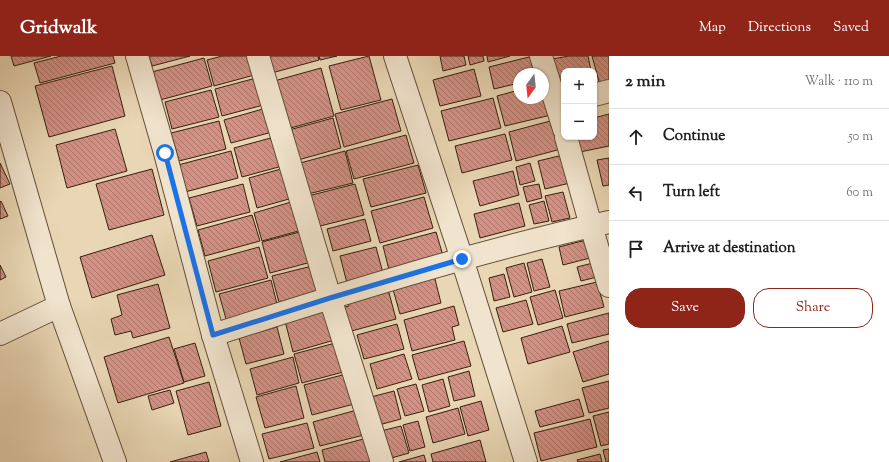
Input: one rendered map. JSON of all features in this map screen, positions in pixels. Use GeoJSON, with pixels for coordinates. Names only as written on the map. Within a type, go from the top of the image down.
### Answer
{"type":"FeatureCollection","features":[{"type":"Feature","properties":{"kind":"street"},"geometry":{"type":"LineString","coordinates":[[137,56],[167,160],[213,335],[252,462]]}},
{"type":"Feature","properties":{"kind":"street"},"geometry":{"type":"LineString","coordinates":[[258,56],[330,298],[382,462]]}},
{"type":"Feature","properties":{"kind":"street"},"geometry":{"type":"LineString","coordinates":[[395,56],[462,259],[526,462]]}},
{"type":"Feature","properties":{"kind":"street"},"geometry":{"type":"LineString","coordinates":[[541,56],[560,103]]}},
{"type":"Feature","properties":{"kind":"street"},"geometry":{"type":"LineString","coordinates":[[597,94],[609,91]]}},
{"type":"Feature","properties":{"kind":"street"},"geometry":{"type":"LineString","coordinates":[[0,102],[59,306],[115,462]]}},
{"type":"Feature","properties":{"kind":"street"},"geometry":{"type":"LineString","coordinates":[[567,140],[600,224],[609,286]]}},
{"type":"Feature","properties":{"kind":"street"},"geometry":{"type":"LineString","coordinates":[[213,335],[330,298],[462,259],[600,224]]}},
{"type":"Feature","properties":{"kind":"street"},"geometry":{"type":"LineString","coordinates":[[0,334],[59,306]]}},
{"type":"Feature","properties":{"kind":"building"},"geometry":{"type":"Polygon","coordinates":[[[11,56],[51,56],[14,66],[11,56]]]}},
{"type":"Feature","properties":{"kind":"building"},"geometry":{"type":"Polygon","coordinates":[[[61,56],[113,56],[115,63],[40,83],[34,63],[61,56]]]}},
{"type":"Feature","properties":{"kind":"building"},"geometry":{"type":"Polygon","coordinates":[[[149,56],[190,56],[152,66],[149,56]]]}},
{"type":"Feature","properties":{"kind":"building"},"geometry":{"type":"Polygon","coordinates":[[[222,56],[252,56],[258,74],[214,86],[207,60],[222,56]]]}},
{"type":"Feature","properties":{"kind":"building"},"geometry":{"type":"Polygon","coordinates":[[[263,56],[318,56],[319,60],[268,74],[263,56]]]}},
{"type":"Feature","properties":{"kind":"building"},"geometry":{"type":"Polygon","coordinates":[[[319,56],[337,56],[320,60],[319,56]]]}},
{"type":"Feature","properties":{"kind":"building"},"geometry":{"type":"Polygon","coordinates":[[[369,56],[381,100],[341,110],[329,66],[369,56]]]}},
{"type":"Feature","properties":{"kind":"building"},"geometry":{"type":"Polygon","coordinates":[[[440,56],[464,56],[466,65],[443,71],[440,56]]]}},
{"type":"Feature","properties":{"kind":"building"},"geometry":{"type":"Polygon","coordinates":[[[468,56],[483,56],[484,61],[470,65],[468,56]]]}},
{"type":"Feature","properties":{"kind":"building"},"geometry":{"type":"Polygon","coordinates":[[[487,56],[510,56],[488,62],[487,56]]]}},
{"type":"Feature","properties":{"kind":"building"},"geometry":{"type":"Polygon","coordinates":[[[533,56],[537,68],[513,68],[513,84],[494,89],[489,67],[533,56]]]}},
{"type":"Feature","properties":{"kind":"building"},"geometry":{"type":"Polygon","coordinates":[[[569,56],[588,56],[590,68],[561,68],[561,84],[552,59],[569,56]]]}},
{"type":"Feature","properties":{"kind":"building"},"geometry":{"type":"Polygon","coordinates":[[[592,56],[609,56],[609,83],[600,85],[597,68],[595,68],[592,56]]]}},
{"type":"Feature","properties":{"kind":"building"},"geometry":{"type":"Polygon","coordinates":[[[204,58],[212,86],[160,100],[152,72],[204,58]]]}},
{"type":"Feature","properties":{"kind":"building"},"geometry":{"type":"Polygon","coordinates":[[[112,66],[125,116],[49,137],[35,86],[112,66]]]}},
{"type":"Feature","properties":{"kind":"building"},"geometry":{"type":"Polygon","coordinates":[[[321,68],[334,116],[287,129],[274,81],[321,68]]]}},
{"type":"Feature","properties":{"kind":"building"},"geometry":{"type":"Polygon","coordinates":[[[474,69],[481,96],[440,106],[433,80],[474,69]]]}},
{"type":"Feature","properties":{"kind":"building"},"geometry":{"type":"Polygon","coordinates":[[[260,77],[267,104],[222,116],[215,89],[260,77]]]}},
{"type":"Feature","properties":{"kind":"building"},"geometry":{"type":"Polygon","coordinates":[[[211,90],[219,117],[172,129],[165,102],[211,90]]]}},
{"type":"Feature","properties":{"kind":"building"},"geometry":{"type":"Polygon","coordinates":[[[513,92],[513,104],[546,104],[551,115],[505,126],[497,96],[513,92]]]}},
{"type":"Feature","properties":{"kind":"building"},"geometry":{"type":"Polygon","coordinates":[[[493,98],[501,128],[449,141],[441,111],[493,98]]]}},
{"type":"Feature","properties":{"kind":"building"},"geometry":{"type":"Polygon","coordinates":[[[392,99],[401,131],[344,147],[335,114],[392,99]]]}},
{"type":"Feature","properties":{"kind":"building"},"geometry":{"type":"Polygon","coordinates":[[[270,107],[276,131],[231,143],[224,120],[270,107]]]}},
{"type":"Feature","properties":{"kind":"building"},"geometry":{"type":"Polygon","coordinates":[[[609,114],[609,146],[575,153],[572,140],[597,140],[597,117],[609,114]]]}},
{"type":"Feature","properties":{"kind":"building"},"geometry":{"type":"Polygon","coordinates":[[[333,118],[341,148],[298,160],[289,130],[333,118]]]}},
{"type":"Feature","properties":{"kind":"building"},"geometry":{"type":"Polygon","coordinates":[[[554,120],[561,149],[516,161],[509,132],[554,120]]]}},
{"type":"Feature","properties":{"kind":"building"},"geometry":{"type":"Polygon","coordinates":[[[219,121],[226,149],[179,161],[171,133],[219,121]]]}},
{"type":"Feature","properties":{"kind":"building"},"geometry":{"type":"Polygon","coordinates":[[[115,129],[127,171],[67,188],[56,145],[115,129]]]}},
{"type":"Feature","properties":{"kind":"building"},"geometry":{"type":"Polygon","coordinates":[[[505,134],[512,160],[462,173],[455,146],[505,134]]]}},
{"type":"Feature","properties":{"kind":"building"},"geometry":{"type":"Polygon","coordinates":[[[406,135],[414,163],[354,179],[346,151],[406,135]]]}},
{"type":"Feature","properties":{"kind":"building"},"geometry":{"type":"Polygon","coordinates":[[[278,136],[286,165],[242,177],[234,148],[278,136]]]}},
{"type":"Feature","properties":{"kind":"building"},"geometry":{"type":"Polygon","coordinates":[[[231,151],[238,178],[185,192],[178,165],[231,151]]]}},
{"type":"Feature","properties":{"kind":"building"},"geometry":{"type":"Polygon","coordinates":[[[345,151],[353,183],[308,194],[300,163],[345,151]]]}},
{"type":"Feature","properties":{"kind":"building"},"geometry":{"type":"Polygon","coordinates":[[[563,155],[570,183],[545,189],[538,161],[563,155]]]}},
{"type":"Feature","properties":{"kind":"building"},"geometry":{"type":"Polygon","coordinates":[[[609,158],[609,185],[603,186],[597,160],[609,158]]]}},
{"type":"Feature","properties":{"kind":"building"},"geometry":{"type":"Polygon","coordinates":[[[0,163],[10,184],[0,188],[0,163]]]}},
{"type":"Feature","properties":{"kind":"building"},"geometry":{"type":"Polygon","coordinates":[[[530,163],[535,181],[520,185],[516,167],[530,163]]]}},
{"type":"Feature","properties":{"kind":"building"},"geometry":{"type":"Polygon","coordinates":[[[418,165],[426,193],[371,207],[363,179],[418,165]]]}},
{"type":"Feature","properties":{"kind":"building"},"geometry":{"type":"Polygon","coordinates":[[[288,167],[296,197],[257,208],[249,178],[288,167]]]}},
{"type":"Feature","properties":{"kind":"building"},"geometry":{"type":"Polygon","coordinates":[[[152,169],[164,215],[109,230],[96,184],[152,169]]]}},
{"type":"Feature","properties":{"kind":"building"},"geometry":{"type":"Polygon","coordinates":[[[513,171],[519,195],[480,206],[473,181],[513,171]]]}},
{"type":"Feature","properties":{"kind":"building"},"geometry":{"type":"Polygon","coordinates":[[[243,184],[250,212],[197,226],[189,198],[243,184]]]}},
{"type":"Feature","properties":{"kind":"building"},"geometry":{"type":"Polygon","coordinates":[[[355,184],[364,215],[316,227],[308,196],[355,184]]]}},
{"type":"Feature","properties":{"kind":"building"},"geometry":{"type":"Polygon","coordinates":[[[539,184],[542,198],[527,202],[523,187],[539,184]]]}},
{"type":"Feature","properties":{"kind":"building"},"geometry":{"type":"Polygon","coordinates":[[[563,192],[570,218],[552,222],[545,196],[563,192]]]}},
{"type":"Feature","properties":{"kind":"building"},"geometry":{"type":"Polygon","coordinates":[[[424,197],[433,228],[380,243],[371,211],[424,197]]]}},
{"type":"Feature","properties":{"kind":"building"},"geometry":{"type":"Polygon","coordinates":[[[298,200],[306,229],[262,241],[254,213],[298,200]]]}},
{"type":"Feature","properties":{"kind":"building"},"geometry":{"type":"Polygon","coordinates":[[[1,201],[8,216],[0,219],[0,202],[1,201]]]}},
{"type":"Feature","properties":{"kind":"building"},"geometry":{"type":"Polygon","coordinates":[[[544,201],[549,221],[534,224],[529,205],[544,201]]]}},
{"type":"Feature","properties":{"kind":"building"},"geometry":{"type":"Polygon","coordinates":[[[519,203],[525,226],[480,238],[474,214],[519,203]]]}},
{"type":"Feature","properties":{"kind":"building"},"geometry":{"type":"Polygon","coordinates":[[[252,215],[260,241],[205,256],[198,230],[252,215]]]}},
{"type":"Feature","properties":{"kind":"building"},"geometry":{"type":"Polygon","coordinates":[[[365,219],[371,241],[333,251],[327,229],[365,219]]]}},
{"type":"Feature","properties":{"kind":"building"},"geometry":{"type":"Polygon","coordinates":[[[307,230],[315,261],[270,273],[262,242],[307,230]]]}},
{"type":"Feature","properties":{"kind":"building"},"geometry":{"type":"Polygon","coordinates":[[[436,232],[444,259],[390,274],[383,246],[436,232]]]}},
{"type":"Feature","properties":{"kind":"building"},"geometry":{"type":"Polygon","coordinates":[[[152,235],[165,275],[92,298],[80,257],[152,235]]]}},
{"type":"Feature","properties":{"kind":"building"},"geometry":{"type":"Polygon","coordinates":[[[586,240],[590,258],[563,265],[559,247],[586,240]]]}},
{"type":"Feature","properties":{"kind":"building"},"geometry":{"type":"Polygon","coordinates":[[[259,247],[268,278],[216,292],[208,261],[259,247]]]}},
{"type":"Feature","properties":{"kind":"building"},"geometry":{"type":"Polygon","coordinates":[[[376,247],[384,277],[348,287],[340,256],[376,247]]]}},
{"type":"Feature","properties":{"kind":"building"},"geometry":{"type":"Polygon","coordinates":[[[542,259],[550,287],[534,291],[527,263],[542,259]]]}},
{"type":"Feature","properties":{"kind":"building"},"geometry":{"type":"Polygon","coordinates":[[[524,263],[532,292],[514,297],[506,268],[524,263]]]}},
{"type":"Feature","properties":{"kind":"building"},"geometry":{"type":"Polygon","coordinates":[[[593,263],[597,277],[581,281],[577,267],[593,263]]]}},
{"type":"Feature","properties":{"kind":"building"},"geometry":{"type":"Polygon","coordinates":[[[0,265],[6,277],[0,280],[0,265]]]}},
{"type":"Feature","properties":{"kind":"building"},"geometry":{"type":"Polygon","coordinates":[[[316,265],[325,298],[281,310],[272,276],[316,265]]]}},
{"type":"Feature","properties":{"kind":"building"},"geometry":{"type":"Polygon","coordinates":[[[504,274],[510,297],[494,301],[489,278],[504,274]]]}},
{"type":"Feature","properties":{"kind":"building"},"geometry":{"type":"Polygon","coordinates":[[[434,275],[441,303],[400,314],[392,286],[434,275]]]}},
{"type":"Feature","properties":{"kind":"building"},"geometry":{"type":"Polygon","coordinates":[[[271,280],[279,312],[228,326],[219,294],[271,280]]]}},
{"type":"Feature","properties":{"kind":"building"},"geometry":{"type":"Polygon","coordinates":[[[597,282],[604,307],[565,317],[559,291],[597,282]]]}},
{"type":"Feature","properties":{"kind":"building"},"geometry":{"type":"Polygon","coordinates":[[[158,284],[170,328],[133,338],[131,331],[115,335],[111,319],[122,315],[117,295],[158,284]]]}},
{"type":"Feature","properties":{"kind":"building"},"geometry":{"type":"Polygon","coordinates":[[[388,289],[396,319],[344,333],[338,309],[349,306],[348,300],[388,289]]]}},
{"type":"Feature","properties":{"kind":"building"},"geometry":{"type":"Polygon","coordinates":[[[555,290],[563,318],[538,325],[530,297],[555,290]]]}},
{"type":"Feature","properties":{"kind":"building"},"geometry":{"type":"Polygon","coordinates":[[[526,300],[533,324],[503,332],[496,308],[526,300]]]}},
{"type":"Feature","properties":{"kind":"building"},"geometry":{"type":"Polygon","coordinates":[[[454,306],[459,325],[452,327],[455,340],[412,351],[404,320],[454,306]]]}},
{"type":"Feature","properties":{"kind":"building"},"geometry":{"type":"Polygon","coordinates":[[[330,309],[338,339],[293,352],[285,321],[330,309]]]}},
{"type":"Feature","properties":{"kind":"building"},"geometry":{"type":"Polygon","coordinates":[[[609,313],[609,334],[572,343],[567,324],[609,313]]]}},
{"type":"Feature","properties":{"kind":"building"},"geometry":{"type":"Polygon","coordinates":[[[397,324],[404,349],[364,359],[357,335],[397,324]]]}},
{"type":"Feature","properties":{"kind":"building"},"geometry":{"type":"Polygon","coordinates":[[[562,326],[570,352],[528,364],[521,338],[562,326]]]}},
{"type":"Feature","properties":{"kind":"building"},"geometry":{"type":"Polygon","coordinates":[[[277,327],[284,354],[246,364],[239,338],[277,327]]]}},
{"type":"Feature","properties":{"kind":"building"},"geometry":{"type":"Polygon","coordinates":[[[169,337],[184,383],[118,403],[104,357],[169,337]]]}},
{"type":"Feature","properties":{"kind":"building"},"geometry":{"type":"Polygon","coordinates":[[[464,341],[471,366],[419,380],[412,355],[464,341]]]}},
{"type":"Feature","properties":{"kind":"building"},"geometry":{"type":"Polygon","coordinates":[[[609,341],[609,374],[583,382],[573,352],[609,341]]]}},
{"type":"Feature","properties":{"kind":"building"},"geometry":{"type":"Polygon","coordinates":[[[339,342],[347,371],[302,383],[294,354],[339,342]]]}},
{"type":"Feature","properties":{"kind":"building"},"geometry":{"type":"Polygon","coordinates":[[[195,343],[205,376],[184,382],[174,349],[195,343]]]}},
{"type":"Feature","properties":{"kind":"building"},"geometry":{"type":"Polygon","coordinates":[[[404,354],[412,379],[377,389],[370,364],[404,354]]]}},
{"type":"Feature","properties":{"kind":"building"},"geometry":{"type":"Polygon","coordinates":[[[293,357],[299,383],[257,395],[250,369],[293,357]]]}},
{"type":"Feature","properties":{"kind":"building"},"geometry":{"type":"Polygon","coordinates":[[[469,371],[475,396],[454,401],[448,377],[469,371]]]}},
{"type":"Feature","properties":{"kind":"building"},"geometry":{"type":"Polygon","coordinates":[[[350,373],[358,403],[312,415],[304,385],[350,373]]]}},
{"type":"Feature","properties":{"kind":"building"},"geometry":{"type":"Polygon","coordinates":[[[443,379],[450,406],[429,412],[422,385],[443,379]]]}},
{"type":"Feature","properties":{"kind":"building"},"geometry":{"type":"Polygon","coordinates":[[[609,381],[609,408],[589,413],[582,388],[609,381]]]}},
{"type":"Feature","properties":{"kind":"building"},"geometry":{"type":"Polygon","coordinates":[[[209,382],[221,426],[188,435],[176,391],[209,382]]]}},
{"type":"Feature","properties":{"kind":"building"},"geometry":{"type":"Polygon","coordinates":[[[416,384],[424,411],[405,416],[397,389],[416,384]]]}},
{"type":"Feature","properties":{"kind":"building"},"geometry":{"type":"Polygon","coordinates":[[[296,386],[304,418],[265,428],[256,397],[296,386]]]}},
{"type":"Feature","properties":{"kind":"building"},"geometry":{"type":"Polygon","coordinates":[[[170,390],[174,403],[152,410],[148,396],[170,390]]]}},
{"type":"Feature","properties":{"kind":"building"},"geometry":{"type":"Polygon","coordinates":[[[394,391],[401,419],[375,426],[367,398],[394,391]]]}},
{"type":"Feature","properties":{"kind":"building"},"geometry":{"type":"Polygon","coordinates":[[[579,399],[584,416],[540,427],[535,411],[579,399]]]}},
{"type":"Feature","properties":{"kind":"building"},"geometry":{"type":"Polygon","coordinates":[[[481,401],[489,430],[468,436],[460,407],[481,401]]]}},
{"type":"Feature","properties":{"kind":"building"},"geometry":{"type":"Polygon","coordinates":[[[458,408],[465,434],[433,443],[426,417],[458,408]]]}},
{"type":"Feature","properties":{"kind":"building"},"geometry":{"type":"Polygon","coordinates":[[[357,410],[364,435],[320,446],[313,422],[357,410]]]}},
{"type":"Feature","properties":{"kind":"building"},"geometry":{"type":"Polygon","coordinates":[[[609,412],[609,444],[601,446],[593,416],[609,412]]]}},
{"type":"Feature","properties":{"kind":"building"},"geometry":{"type":"Polygon","coordinates":[[[590,419],[597,447],[541,461],[534,433],[590,419]]]}},
{"type":"Feature","properties":{"kind":"building"},"geometry":{"type":"Polygon","coordinates":[[[418,421],[425,447],[410,451],[403,425],[418,421]]]}},
{"type":"Feature","properties":{"kind":"building"},"geometry":{"type":"Polygon","coordinates":[[[307,423],[314,448],[269,459],[262,434],[307,423]]]}},
{"type":"Feature","properties":{"kind":"building"},"geometry":{"type":"Polygon","coordinates":[[[401,426],[409,453],[388,459],[381,431],[401,426]]]}},
{"type":"Feature","properties":{"kind":"building"},"geometry":{"type":"Polygon","coordinates":[[[367,438],[373,462],[325,462],[322,450],[367,438]]]}},
{"type":"Feature","properties":{"kind":"building"},"geometry":{"type":"Polygon","coordinates":[[[480,440],[486,462],[433,462],[431,454],[480,440]]]}},
{"type":"Feature","properties":{"kind":"building"},"geometry":{"type":"Polygon","coordinates":[[[609,449],[609,462],[606,462],[603,450],[609,449]]]}},
{"type":"Feature","properties":{"kind":"building"},"geometry":{"type":"Polygon","coordinates":[[[206,452],[209,462],[170,462],[206,452]]]}},
{"type":"Feature","properties":{"kind":"building"},"geometry":{"type":"Polygon","coordinates":[[[317,452],[320,462],[280,462],[317,452]]]}},
{"type":"Feature","properties":{"kind":"building"},"geometry":{"type":"Polygon","coordinates":[[[600,454],[602,462],[578,462],[577,460],[600,454]]]}},
{"type":"Feature","properties":{"kind":"building"},"geometry":{"type":"Polygon","coordinates":[[[424,455],[426,462],[399,462],[424,455]]]}},
{"type":"Feature","properties":{"kind":"route"},"geometry":{"type":"LineString","coordinates":[[165,153],[213,335],[330,298],[462,259]]}}]}
